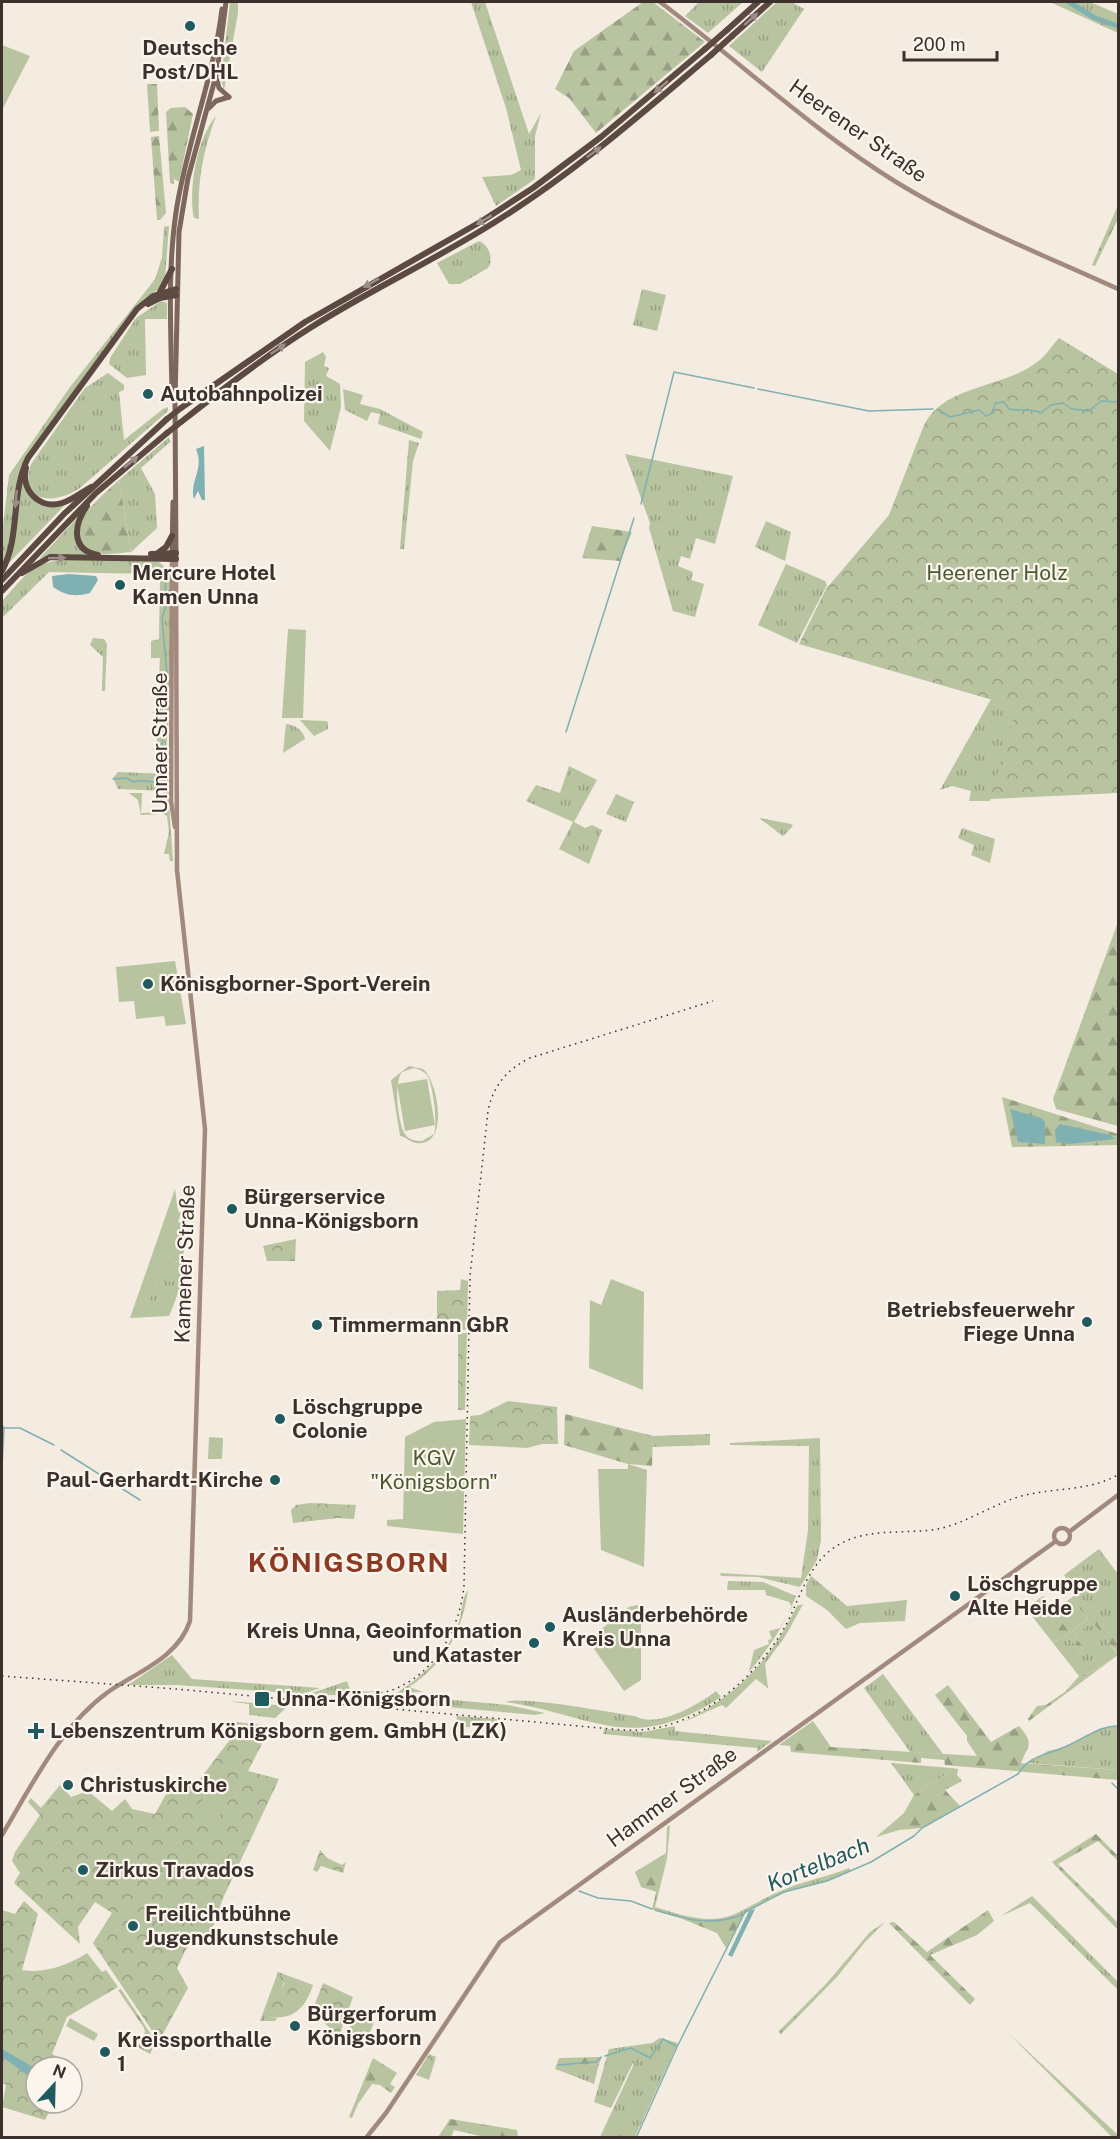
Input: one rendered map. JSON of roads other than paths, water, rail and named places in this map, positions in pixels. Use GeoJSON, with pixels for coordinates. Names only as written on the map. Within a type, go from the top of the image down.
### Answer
{"type":"FeatureCollection","features":[{"type":"Feature","properties":{"kind":"highway"},"geometry":{"type":"LineString","coordinates":[[2,580],[91,487],[181,408],[276,340],[423,255],[545,180],[601,137],[758,2]]}},
{"type":"Feature","properties":{"kind":"highway"},"geometry":{"type":"LineString","coordinates":[[2,591],[96,493],[181,422],[291,341],[439,255],[547,188],[711,55],[770,2]]}},
{"type":"Feature","properties":{"kind":"highway"},"geometry":{"type":"LineString","coordinates":[[2,571],[12,546],[17,486],[28,458],[137,309],[160,293],[172,269]]}},
{"type":"Feature","properties":{"kind":"highway"},"geometry":{"type":"LineString","coordinates":[[91,487],[61,503],[47,504],[30,493],[25,474],[33,455],[138,312],[151,302],[174,292]]}},
{"type":"Feature","properties":{"kind":"highway"},"geometry":{"type":"LineString","coordinates":[[160,293],[174,292]]}},
{"type":"Feature","properties":{"kind":"highway"},"geometry":{"type":"LineString","coordinates":[[96,493],[79,519],[76,532],[80,545],[98,555],[174,556]]}},
{"type":"Feature","properties":{"kind":"highway"},"geometry":{"type":"LineString","coordinates":[[154,554],[166,547],[172,536]]}},
{"type":"Feature","properties":{"kind":"highway"},"geometry":{"type":"LineString","coordinates":[[9,583],[34,564],[50,557],[174,556]]}},
{"type":"Feature","properties":{"kind":"main road","name":"Unnaer Straße"},"geometry":{"type":"LineString","coordinates":[[176,832],[172,810],[174,770],[174,292],[172,269],[177,204],[217,72],[225,2]]}},
{"type":"Feature","properties":{"kind":"main road","name":"Unnaer Straße"},"geometry":{"type":"LineString","coordinates":[[174,770],[171,753],[174,292],[182,206],[194,153],[208,110],[209,80],[225,2]]}},
{"type":"Feature","properties":{"kind":"main road","name":"Heerener Straße"},"geometry":{"type":"LineString","coordinates":[[660,2],[822,130],[896,182],[957,214],[1119,289]]}},
{"type":"Feature","properties":{"kind":"main road"},"geometry":{"type":"LineString","coordinates":[[208,110],[216,101],[229,97],[219,88],[217,72]]}},
{"type":"Feature","properties":{"kind":"main road"},"geometry":{"type":"LineString","coordinates":[[157,767],[171,753]]}},
{"type":"Feature","properties":{"kind":"main road","name":"Kamener Straße"},"geometry":{"type":"LineString","coordinates":[[2,1835],[50,1755],[71,1728],[101,1698],[162,1658],[186,1632],[190,1621],[205,1129],[178,890],[176,832]]}},
{"type":"Feature","properties":{"kind":"main road"},"geometry":{"type":"LineString","coordinates":[[1069,1532],[1119,1495]]}},
{"type":"Feature","properties":{"kind":"main road"},"geometry":{"type":"LineString","coordinates":[[1063,1528],[1069,1532],[1069,1539],[1066,1543],[1056,1541],[1054,1535],[1058,1529],[1063,1528]]}},
{"type":"Feature","properties":{"kind":"main road","name":"Hammer Straße"},"geometry":{"type":"LineString","coordinates":[[366,2138],[386,2113],[500,1941],[1056,1541]]}},
{"type":"Feature","properties":{"kind":"water"},"geometry":{"type":"Polygon","coordinates":[[[204,446],[205,500],[202,500],[198,491],[194,499],[193,486],[199,463],[196,449],[204,446]]]}},
{"type":"Feature","properties":{"kind":"water"},"geometry":{"type":"Polygon","coordinates":[[[69,574],[96,576],[98,580],[90,593],[84,594],[71,595],[53,587],[52,576],[69,574]]]}},
{"type":"Feature","properties":{"kind":"water"},"geometry":{"type":"Polygon","coordinates":[[[1010,1109],[1041,1118],[1045,1122],[1045,1144],[1018,1142],[1010,1109]]]}},
{"type":"Feature","properties":{"kind":"water"},"geometry":{"type":"Polygon","coordinates":[[[1060,1124],[1110,1135],[1115,1139],[1069,1144],[1056,1142],[1055,1130],[1060,1124]]]}},
{"type":"Feature","properties":{"kind":"water"},"geometry":{"type":"Polygon","coordinates":[[[755,1909],[732,1957],[728,1955],[749,1911],[755,1909]]]}},
{"type":"Feature","properties":{"kind":"water"},"geometry":{"type":"Polygon","coordinates":[[[2,2049],[24,2062],[24,2073],[9,2061],[2,2058],[2,2049]]]}},
{"type":"Feature","properties":{"kind":"waterway"},"geometry":{"type":"LineString","coordinates":[[1069,2],[1095,18],[1118,26]]}},
{"type":"Feature","properties":{"kind":"waterway"},"geometry":{"type":"LineString","coordinates":[[641,504],[674,372],[754,388]]}},
{"type":"Feature","properties":{"kind":"waterway"},"geometry":{"type":"LineString","coordinates":[[758,389],[869,411],[933,409]]}},
{"type":"Feature","properties":{"kind":"waterway"},"geometry":{"type":"LineString","coordinates":[[940,411],[950,417],[979,410],[986,416],[991,414],[996,403],[1004,402],[1009,409],[1033,410],[1041,413],[1051,405],[1063,403],[1072,409],[1089,411],[1101,401],[1118,402]]}},
{"type":"Feature","properties":{"kind":"waterway"},"geometry":{"type":"LineString","coordinates":[[566,732],[634,518]]}},
{"type":"Feature","properties":{"kind":"waterway"},"geometry":{"type":"LineString","coordinates":[[164,699],[167,675],[162,618],[166,606],[165,574]]}},
{"type":"Feature","properties":{"kind":"waterway"},"geometry":{"type":"LineString","coordinates":[[161,710],[164,700]]}},
{"type":"Feature","properties":{"kind":"waterway"},"geometry":{"type":"LineString","coordinates":[[162,713],[163,758]]}},
{"type":"Feature","properties":{"kind":"waterway"},"geometry":{"type":"LineString","coordinates":[[113,779],[126,778],[134,782],[156,782],[161,777]]}},
{"type":"Feature","properties":{"kind":"waterway"},"geometry":{"type":"LineString","coordinates":[[2,1425],[4,1428],[2,1466]]}},
{"type":"Feature","properties":{"kind":"waterway"},"geometry":{"type":"LineString","coordinates":[[4,1428],[20,1428],[54,1445]]}},
{"type":"Feature","properties":{"kind":"waterway"},"geometry":{"type":"LineString","coordinates":[[61,1450],[140,1500]]}},
{"type":"Feature","properties":{"kind":"waterway","name":"Kortelbach"},"geometry":{"type":"LineString","coordinates":[[636,2138],[677,2047],[745,1912],[784,1892],[827,1881],[871,1862],[914,1836],[922,1828],[1018,1774],[1032,1760],[1103,1728],[1118,1726]]}},
{"type":"Feature","properties":{"kind":"waterway"},"geometry":{"type":"LineString","coordinates":[[1112,1783],[1118,1789]]}},
{"type":"Feature","properties":{"kind":"waterway"},"geometry":{"type":"LineString","coordinates":[[579,1891],[598,1898],[631,1901],[652,1909]]}},
{"type":"Feature","properties":{"kind":"waterway"},"geometry":{"type":"LineString","coordinates":[[655,1910],[700,1921],[721,1920],[744,1914]]}},
{"type":"Feature","properties":{"kind":"waterway"},"geometry":{"type":"LineString","coordinates":[[605,2056],[631,2048],[650,2058],[663,2039],[676,2046]]}},
{"type":"Feature","properties":{"kind":"waterway"},"geometry":{"type":"LineString","coordinates":[[558,2065],[596,2062],[601,2057]]}},
{"type":"Feature","properties":{"kind":"railway"},"geometry":{"type":"LineString","coordinates":[[363,1695],[395,1689],[425,1670],[444,1646],[458,1617],[462,1601],[470,1276],[488,1111],[497,1086],[514,1067],[530,1058],[713,1001]]}},
{"type":"Feature","properties":{"kind":"railway"},"geometry":{"type":"LineString","coordinates":[[2,1676],[176,1689],[622,1730],[648,1729],[672,1724],[696,1714],[718,1701],[738,1685],[773,1646],[816,1565],[832,1549],[844,1542],[870,1534],[938,1529],[958,1523],[1018,1497],[1082,1487],[1118,1475]]}},
{"type":"Feature","properties":{"kind":"place","name":"Deutsche Post/DHL"},"geometry":{"type":"Point","coordinates":[190,26]}},
{"type":"Feature","properties":{"kind":"place","name":"Autobahnpolizei"},"geometry":{"type":"Point","coordinates":[148,394]}},
{"type":"Feature","properties":{"kind":"place","name":"Mercure Hotel Kamen Unna"},"geometry":{"type":"Point","coordinates":[120,585]}},
{"type":"Feature","properties":{"kind":"place","name":"Könisgborner-Sport-Verein"},"geometry":{"type":"Point","coordinates":[148,984]}},
{"type":"Feature","properties":{"kind":"place","name":"Bürgerservice Unna-Königsborn"},"geometry":{"type":"Point","coordinates":[232,1209]}},
{"type":"Feature","properties":{"kind":"place","name":"Betriebsfeuerwehr Fiege Unna"},"geometry":{"type":"Point","coordinates":[1087,1322]}},
{"type":"Feature","properties":{"kind":"place","name":"Timmermann GbR"},"geometry":{"type":"Point","coordinates":[317,1325]}},
{"type":"Feature","properties":{"kind":"place","name":"Löschgruppe Colonie"},"geometry":{"type":"Point","coordinates":[280,1419]}},
{"type":"Feature","properties":{"kind":"place","name":"Paul-Gerhardt-Kirche"},"geometry":{"type":"Point","coordinates":[275,1480]}},
{"type":"Feature","properties":{"kind":"place","name":"Löschgruppe Alte Heide"},"geometry":{"type":"Point","coordinates":[955,1596]}},
{"type":"Feature","properties":{"kind":"place","name":"Ausländerbehörde Kreis Unna"},"geometry":{"type":"Point","coordinates":[550,1627]}},
{"type":"Feature","properties":{"kind":"place","name":"Kreis Unna, Geoinformation und Kataster"},"geometry":{"type":"Point","coordinates":[534,1643]}},
{"type":"Feature","properties":{"kind":"place","name":"Unna-Königsborn"},"geometry":{"type":"Point","coordinates":[262,1699]}},
{"type":"Feature","properties":{"kind":"place","name":"Lebenszentrum Königsborn gem. GmbH (LZK)"},"geometry":{"type":"Point","coordinates":[36,1731]}},
{"type":"Feature","properties":{"kind":"place","name":"Christuskirche"},"geometry":{"type":"Point","coordinates":[68,1785]}},
{"type":"Feature","properties":{"kind":"place","name":"Zirkus Travados"},"geometry":{"type":"Point","coordinates":[83,1870]}},
{"type":"Feature","properties":{"kind":"place","name":"Freilichtbühne Jugendkunstschule"},"geometry":{"type":"Point","coordinates":[133,1926]}},
{"type":"Feature","properties":{"kind":"place","name":"Bürgerforum Königsborn"},"geometry":{"type":"Point","coordinates":[295,2026]}},
{"type":"Feature","properties":{"kind":"place","name":"Kreissporthalle 1"},"geometry":{"type":"Point","coordinates":[105,2052]}},
{"type":"Feature","properties":{"kind":"district","name":"KÖNIGSBORN"},"geometry":{"type":"Point","coordinates":[349,1563]}},
{"type":"Feature","properties":{"kind":"park label","name":"Heerener Holz"},"geometry":{"type":"Point","coordinates":[997,573]}},
{"type":"Feature","properties":{"kind":"park label","name":"KGV \"Königsborn\""},"geometry":{"type":"Point","coordinates":[434,1470]}}]}
